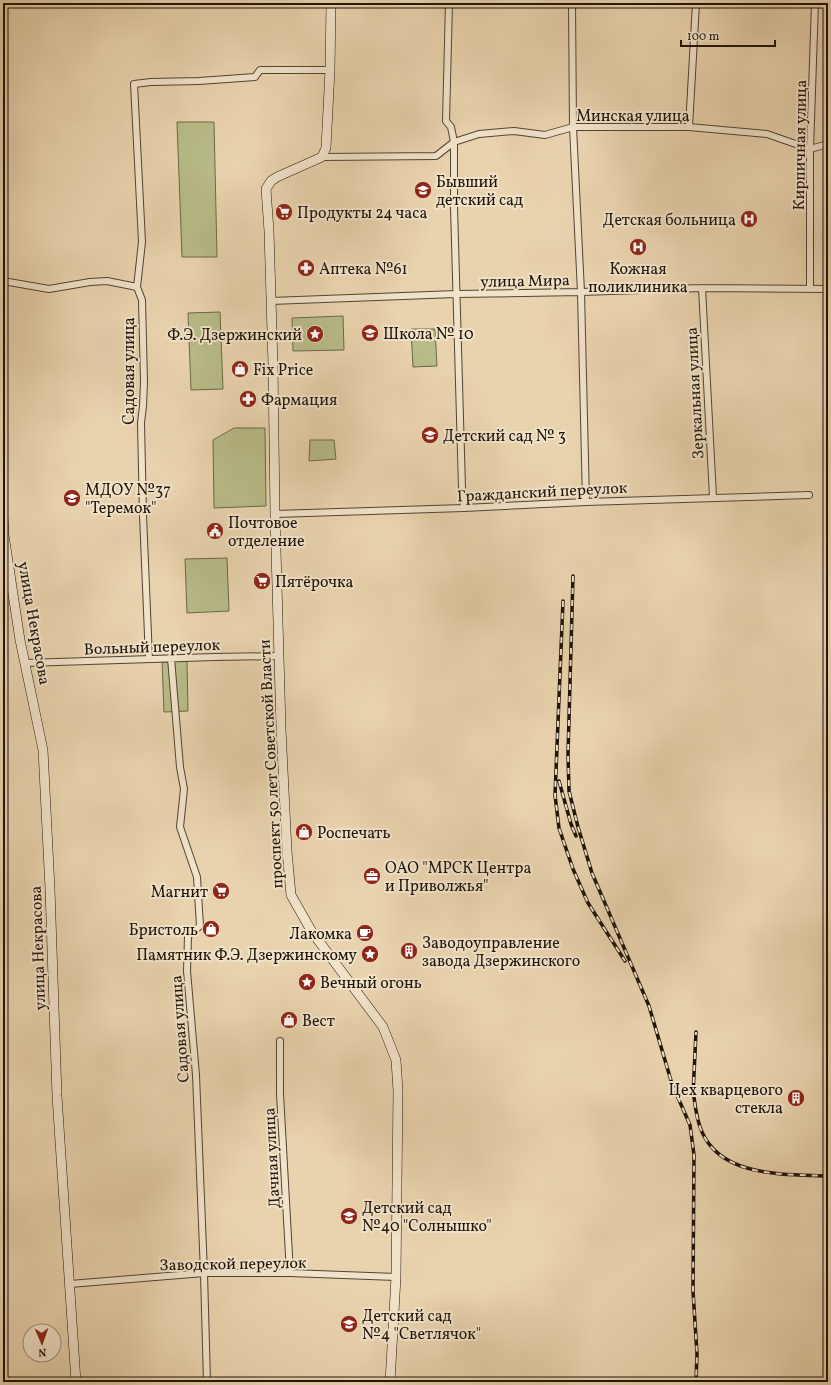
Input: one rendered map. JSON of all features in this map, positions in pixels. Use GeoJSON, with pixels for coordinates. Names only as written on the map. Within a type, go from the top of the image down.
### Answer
{"type":"FeatureCollection","features":[{"type":"Feature","properties":{"kind":"main road"},"geometry":{"type":"LineString","coordinates":[[324,153],[330,70],[331,3]]}},
{"type":"Feature","properties":{"kind":"main road","name":"проспект 50 лет Советской Власти"},"geometry":{"type":"LineString","coordinates":[[324,153],[271,180],[266,189],[269,231],[275,514],[287,851],[290,895],[312,932],[382,1027],[396,1060],[398,1091],[396,1276],[390,1382]]}},
{"type":"Feature","properties":{"kind":"main road","name":"улица Некрасова"},"geometry":{"type":"LineString","coordinates":[[3,516],[4,535],[18,632],[43,750],[50,889],[57,1096],[76,1382]]}},
{"type":"Feature","properties":{"kind":"street"},"geometry":{"type":"LineString","coordinates":[[449,3],[446,121],[451,127],[454,142],[456,294],[462,488],[464,508]]}},
{"type":"Feature","properties":{"kind":"street"},"geometry":{"type":"LineString","coordinates":[[572,3],[573,127],[581,292],[586,502]]}},
{"type":"Feature","properties":{"kind":"street"},"geometry":{"type":"LineString","coordinates":[[689,127],[696,3]]}},
{"type":"Feature","properties":{"kind":"street","name":"Кирпичная улица"},"geometry":{"type":"LineString","coordinates":[[810,288],[810,149],[815,3]]}},
{"type":"Feature","properties":{"kind":"street","name":"Садовая улица"},"geometry":{"type":"LineString","coordinates":[[149,660],[142,507],[141,423],[144,382],[142,300],[136,287],[142,242],[134,84],[255,77],[260,70],[330,70]]}},
{"type":"Feature","properties":{"kind":"street","name":"Минская улица"},"geometry":{"type":"LineString","coordinates":[[324,153],[436,156],[454,142],[479,134],[514,131],[544,135],[573,127],[689,127],[767,134],[810,149]]}},
{"type":"Feature","properties":{"kind":"street"},"geometry":{"type":"LineString","coordinates":[[810,149],[828,144]]}},
{"type":"Feature","properties":{"kind":"street"},"geometry":{"type":"LineString","coordinates":[[3,281],[49,289],[90,282],[107,281],[136,287]]}},
{"type":"Feature","properties":{"kind":"street","name":"улица Мира"},"geometry":{"type":"LineString","coordinates":[[270,301],[456,294],[702,288],[828,288]]}},
{"type":"Feature","properties":{"kind":"street","name":"Зеркальная улица"},"geometry":{"type":"LineString","coordinates":[[702,288],[713,498]]}},
{"type":"Feature","properties":{"kind":"street","name":"Гражданский переулок"},"geometry":{"type":"LineString","coordinates":[[275,514],[809,495]]}},
{"type":"Feature","properties":{"kind":"street","name":"Вольный переулок"},"geometry":{"type":"LineString","coordinates":[[25,663],[280,656]]}},
{"type":"Feature","properties":{"kind":"street","name":"Садовая улица"},"geometry":{"type":"LineString","coordinates":[[171,658],[184,789],[180,827],[197,877],[200,926],[188,936],[187,971],[196,1075],[207,1382]]}},
{"type":"Feature","properties":{"kind":"street","name":"Дачная улица"},"geometry":{"type":"LineString","coordinates":[[280,1041],[280,1094],[290,1273]]}},
{"type":"Feature","properties":{"kind":"street","name":"Заводской переулок"},"geometry":{"type":"LineString","coordinates":[[70,1284],[204,1273],[290,1273],[396,1276]]}},
{"type":"Feature","properties":{"kind":"green space"},"geometry":{"type":"Polygon","coordinates":[[[177,122],[214,122],[217,257],[182,257],[177,122]]]}},
{"type":"Feature","properties":{"kind":"green space"},"geometry":{"type":"Polygon","coordinates":[[[220,312],[223,389],[191,390],[188,313],[220,312]]]}},
{"type":"Feature","properties":{"kind":"green space"},"geometry":{"type":"Polygon","coordinates":[[[343,316],[344,350],[293,351],[292,318],[343,316]]]}},
{"type":"Feature","properties":{"kind":"green space"},"geometry":{"type":"Polygon","coordinates":[[[411,329],[435,329],[437,366],[413,367],[411,329]]]}},
{"type":"Feature","properties":{"kind":"green space"},"geometry":{"type":"Polygon","coordinates":[[[234,428],[265,428],[266,506],[214,508],[213,440],[234,428]]]}},
{"type":"Feature","properties":{"kind":"green space"},"geometry":{"type":"Polygon","coordinates":[[[310,440],[334,440],[336,459],[309,461],[310,440]]]}},
{"type":"Feature","properties":{"kind":"green space"},"geometry":{"type":"Polygon","coordinates":[[[227,558],[229,611],[187,613],[185,559],[227,558]]]}},
{"type":"Feature","properties":{"kind":"green space"},"geometry":{"type":"Polygon","coordinates":[[[162,661],[187,661],[188,711],[164,712],[162,661]]]}},
{"type":"Feature","properties":{"kind":"railway"},"geometry":{"type":"LineString","coordinates":[[573,576],[568,754],[569,791],[592,873],[649,1006],[672,1084],[690,1125],[694,1155],[693,1291],[697,1354],[696,1382]]}},
{"type":"Feature","properties":{"kind":"railway"},"geometry":{"type":"LineString","coordinates":[[563,601],[555,795],[559,828],[573,869],[588,903],[625,961]]}},
{"type":"Feature","properties":{"kind":"railway"},"geometry":{"type":"LineString","coordinates":[[559,781],[571,824],[576,836]]}},
{"type":"Feature","properties":{"kind":"railway"},"geometry":{"type":"LineString","coordinates":[[693,1095],[696,1032]]}},
{"type":"Feature","properties":{"kind":"railway"},"geometry":{"type":"LineString","coordinates":[[693,1090],[697,1117],[702,1132],[711,1147],[724,1158],[740,1166],[757,1170],[793,1175],[828,1176]]}},
{"type":"Feature","properties":{"kind":"place","name":"Бывший детский сад"},"geometry":{"type":"Point","coordinates":[423,190]}},
{"type":"Feature","properties":{"kind":"place","name":"Продукты 24 часа"},"geometry":{"type":"Point","coordinates":[284,212]}},
{"type":"Feature","properties":{"kind":"place","name":"Детская больница"},"geometry":{"type":"Point","coordinates":[749,219]}},
{"type":"Feature","properties":{"kind":"place","name":"Кожная поликлиника"},"geometry":{"type":"Point","coordinates":[638,247]}},
{"type":"Feature","properties":{"kind":"place","name":"Аптека №61"},"geometry":{"type":"Point","coordinates":[306,268]}},
{"type":"Feature","properties":{"kind":"place","name":"Школа № 10"},"geometry":{"type":"Point","coordinates":[370,333]}},
{"type":"Feature","properties":{"kind":"place","name":"Ф.Э. Дзержинский"},"geometry":{"type":"Point","coordinates":[315,334]}},
{"type":"Feature","properties":{"kind":"place","name":"Fix Price"},"geometry":{"type":"Point","coordinates":[240,369]}},
{"type":"Feature","properties":{"kind":"place","name":"Фармация"},"geometry":{"type":"Point","coordinates":[248,399]}},
{"type":"Feature","properties":{"kind":"place","name":"Детский сад № 3"},"geometry":{"type":"Point","coordinates":[430,435]}},
{"type":"Feature","properties":{"kind":"place","name":"МДОУ №37 \"Теремок\""},"geometry":{"type":"Point","coordinates":[72,498]}},
{"type":"Feature","properties":{"kind":"place","name":"Почтовое отделение"},"geometry":{"type":"Point","coordinates":[215,531]}},
{"type":"Feature","properties":{"kind":"place","name":"Пятёрочка"},"geometry":{"type":"Point","coordinates":[262,581]}},
{"type":"Feature","properties":{"kind":"place","name":"Роспечать"},"geometry":{"type":"Point","coordinates":[304,832]}},
{"type":"Feature","properties":{"kind":"place","name":"ОАО \"МРСК Центра и Приволжья\""},"geometry":{"type":"Point","coordinates":[372,876]}},
{"type":"Feature","properties":{"kind":"place","name":"Магнит"},"geometry":{"type":"Point","coordinates":[221,891]}},
{"type":"Feature","properties":{"kind":"place","name":"Бристоль"},"geometry":{"type":"Point","coordinates":[211,929]}},
{"type":"Feature","properties":{"kind":"place","name":"Лакомка"},"geometry":{"type":"Point","coordinates":[365,933]}},
{"type":"Feature","properties":{"kind":"place","name":"Заводоуправление завода Дзержинского"},"geometry":{"type":"Point","coordinates":[409,951]}},
{"type":"Feature","properties":{"kind":"place","name":"Памятник Ф.Э. Дзержинскому"},"geometry":{"type":"Point","coordinates":[370,954]}},
{"type":"Feature","properties":{"kind":"place","name":"Вечный огонь"},"geometry":{"type":"Point","coordinates":[307,982]}},
{"type":"Feature","properties":{"kind":"place","name":"Вест"},"geometry":{"type":"Point","coordinates":[289,1020]}},
{"type":"Feature","properties":{"kind":"place","name":"Цех кварцевого стекла"},"geometry":{"type":"Point","coordinates":[796,1098]}},
{"type":"Feature","properties":{"kind":"place","name":"Детский сад №40 \"Солнышко\""},"geometry":{"type":"Point","coordinates":[349,1216]}},
{"type":"Feature","properties":{"kind":"place","name":"Детский сад №4 \"Светлячок\""},"geometry":{"type":"Point","coordinates":[349,1324]}}]}
